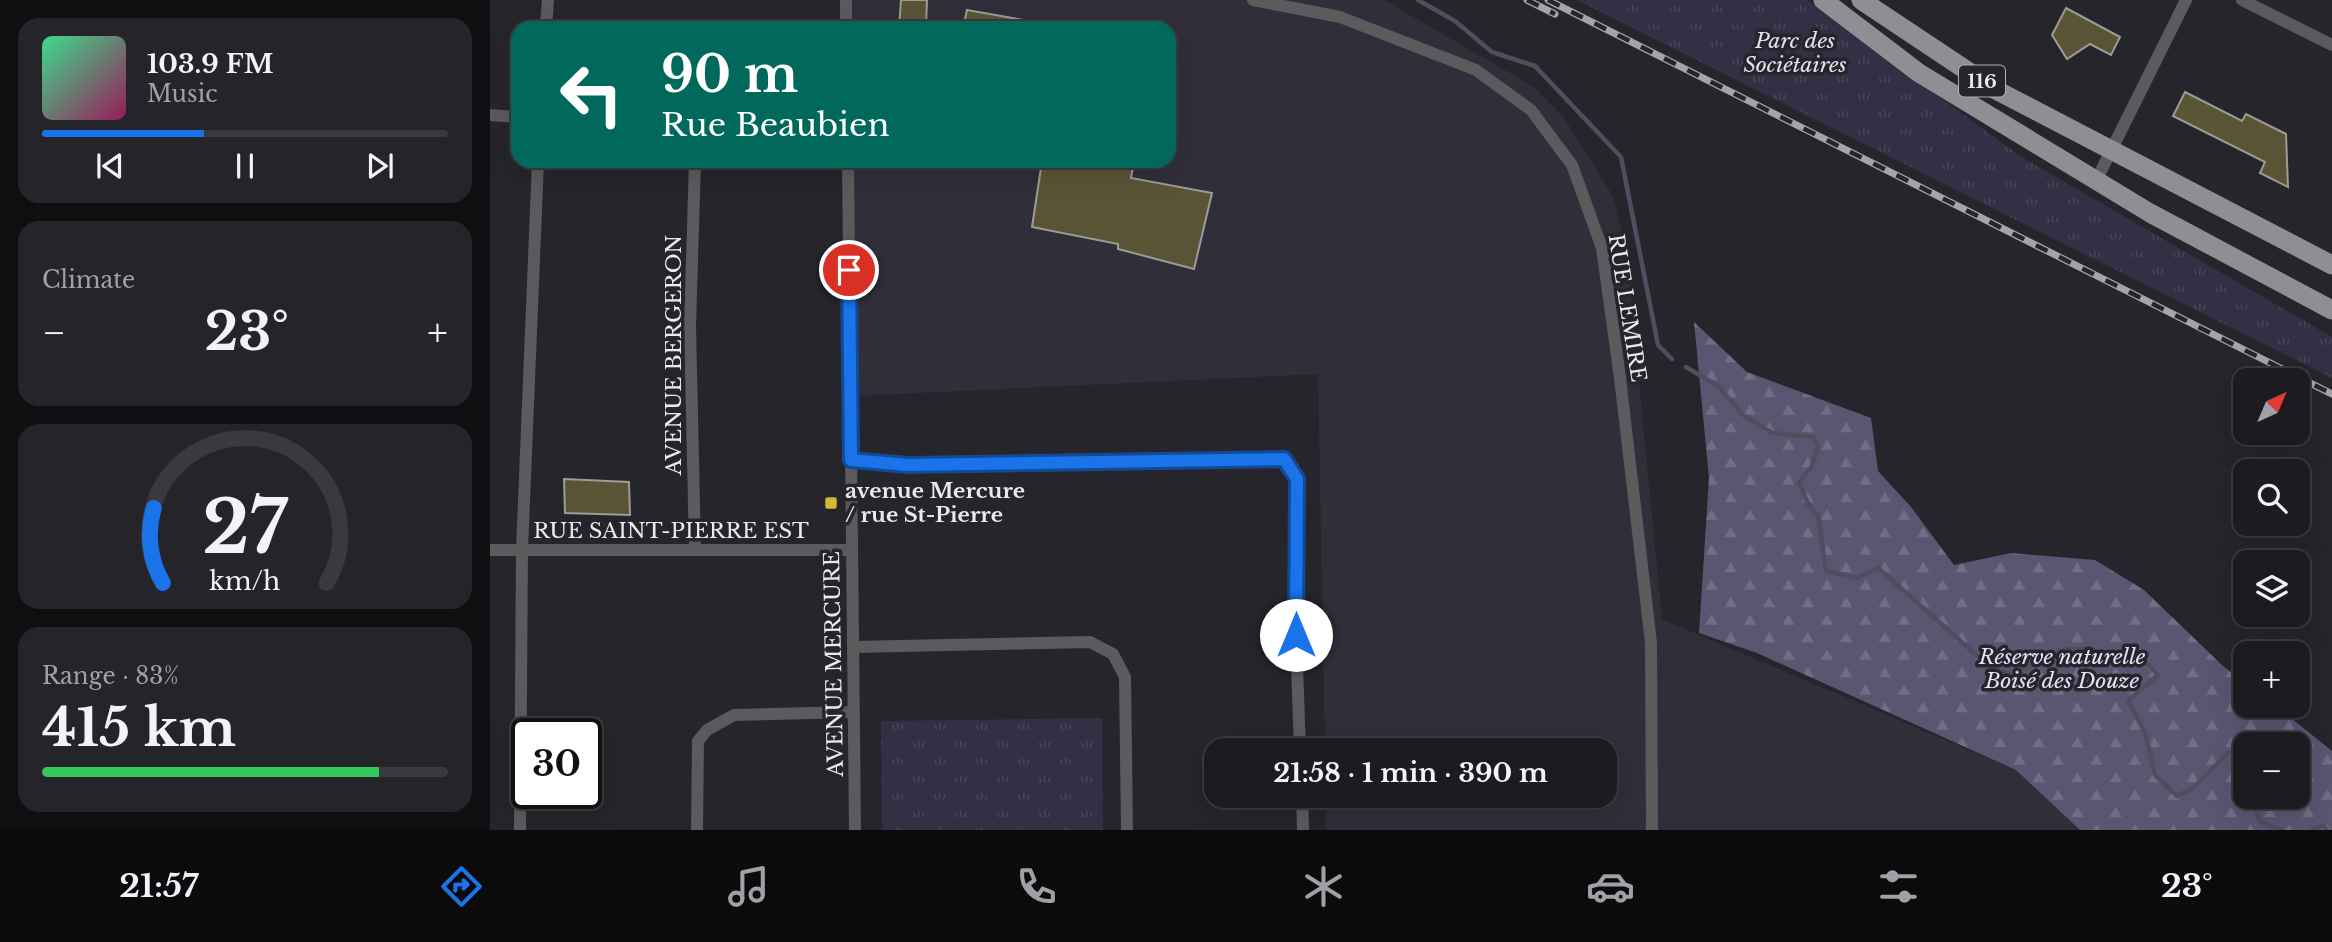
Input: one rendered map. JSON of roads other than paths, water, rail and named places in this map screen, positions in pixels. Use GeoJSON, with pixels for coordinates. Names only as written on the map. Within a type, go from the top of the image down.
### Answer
{"type":"FeatureCollection","features":[{"type":"Feature","properties":{"kind":"main road","name":"116"},"geometry":{"type":"LineString","coordinates":[[1823,0],[1919,73],[2150,214],[2332,310]]}},
{"type":"Feature","properties":{"kind":"main road","name":"116"},"geometry":{"type":"LineString","coordinates":[[1860,0],[1996,90],[2332,265]]}},
{"type":"Feature","properties":{"kind":"street"},"geometry":{"type":"LineString","coordinates":[[546,21],[548,0]]}},
{"type":"Feature","properties":{"kind":"street"},"geometry":{"type":"LineString","coordinates":[[846,0],[846,21]]}},
{"type":"Feature","properties":{"kind":"street","name":"RUE LEMIRE"},"geometry":{"type":"LineString","coordinates":[[1253,0],[1340,17],[1476,70],[1531,110],[1572,166],[1602,248],[1620,378],[1651,643],[1651,830]]}},
{"type":"Feature","properties":{"kind":"street"},"geometry":{"type":"LineString","coordinates":[[1847,18],[1860,0]]}},
{"type":"Feature","properties":{"kind":"street"},"geometry":{"type":"LineString","coordinates":[[2096,181],[2186,0]]}},
{"type":"Feature","properties":{"kind":"street"},"geometry":{"type":"LineString","coordinates":[[2242,0],[2332,45]]}},
{"type":"Feature","properties":{"kind":"street"},"geometry":{"type":"LineString","coordinates":[[490,115],[511,116]]}},
{"type":"Feature","properties":{"kind":"street"},"geometry":{"type":"LineString","coordinates":[[520,830],[522,550],[538,168]]}},
{"type":"Feature","properties":{"kind":"street","name":"AVENUE BERGERON"},"geometry":{"type":"LineString","coordinates":[[695,168],[690,326],[695,549]]}},
{"type":"Feature","properties":{"kind":"street","name":"AVENUE MERCURE"},"geometry":{"type":"LineString","coordinates":[[848,168],[855,830]]}},
{"type":"Feature","properties":{"kind":"street"},"geometry":{"type":"LineString","coordinates":[[851,460],[908,465],[1284,459],[1297,479],[1296,635],[1300,738]]}},
{"type":"Feature","properties":{"kind":"street","name":"RUE SAINT-PIERRE EST"},"geometry":{"type":"LineString","coordinates":[[490,550],[852,550]]}},
{"type":"Feature","properties":{"kind":"street"},"geometry":{"type":"LineString","coordinates":[[853,647],[1090,642],[1114,654],[1125,677],[1126,830]]}},
{"type":"Feature","properties":{"kind":"street"},"geometry":{"type":"LineString","coordinates":[[697,830],[698,741],[707,730],[734,715],[854,712]]}},
{"type":"Feature","properties":{"kind":"street"},"geometry":{"type":"LineString","coordinates":[[1302,808],[1303,830]]}},
{"type":"Feature","properties":{"kind":"waterway"},"geometry":{"type":"LineString","coordinates":[[1418,0],[1455,21],[1492,52],[1535,66],[1621,157],[1658,345],[1672,359]]}},
{"type":"Feature","properties":{"kind":"waterway"},"geometry":{"type":"LineString","coordinates":[[1686,367],[1718,386],[1743,415],[1772,433],[1814,437],[1818,447],[1812,466],[1799,483],[1808,504],[1818,516],[1826,571],[1857,578],[1878,568],[1991,668],[2014,675],[2063,649],[2086,649],[2148,664],[2158,675],[2128,701],[2145,732],[2155,775],[2177,796],[2193,788],[2228,753],[2233,753]]}},
{"type":"Feature","properties":{"kind":"waterway"},"geometry":{"type":"LineString","coordinates":[[2255,809],[2260,822],[2282,830]]}},
{"type":"Feature","properties":{"kind":"waterway"},"geometry":{"type":"LineString","coordinates":[[2311,830],[2323,825],[2327,830]]}},
{"type":"Feature","properties":{"kind":"railway"},"geometry":{"type":"LineString","coordinates":[[1527,0],[1555,14]]}},
{"type":"Feature","properties":{"kind":"railway"},"geometry":{"type":"LineString","coordinates":[[1548,0],[2332,394]]}},
{"type":"Feature","properties":{"kind":"place","name":"avenue Mercure / rue St-Pierre"},"geometry":{"type":"Point","coordinates":[831,503]}},
{"type":"Feature","properties":{"kind":"park label","name":"Parc des Sociétaires"},"geometry":{"type":"Point","coordinates":[1795,53]}},
{"type":"Feature","properties":{"kind":"park label","name":"Réserve naturelle Boisé des Douze"},"geometry":{"type":"Point","coordinates":[2062,669]}}]}
